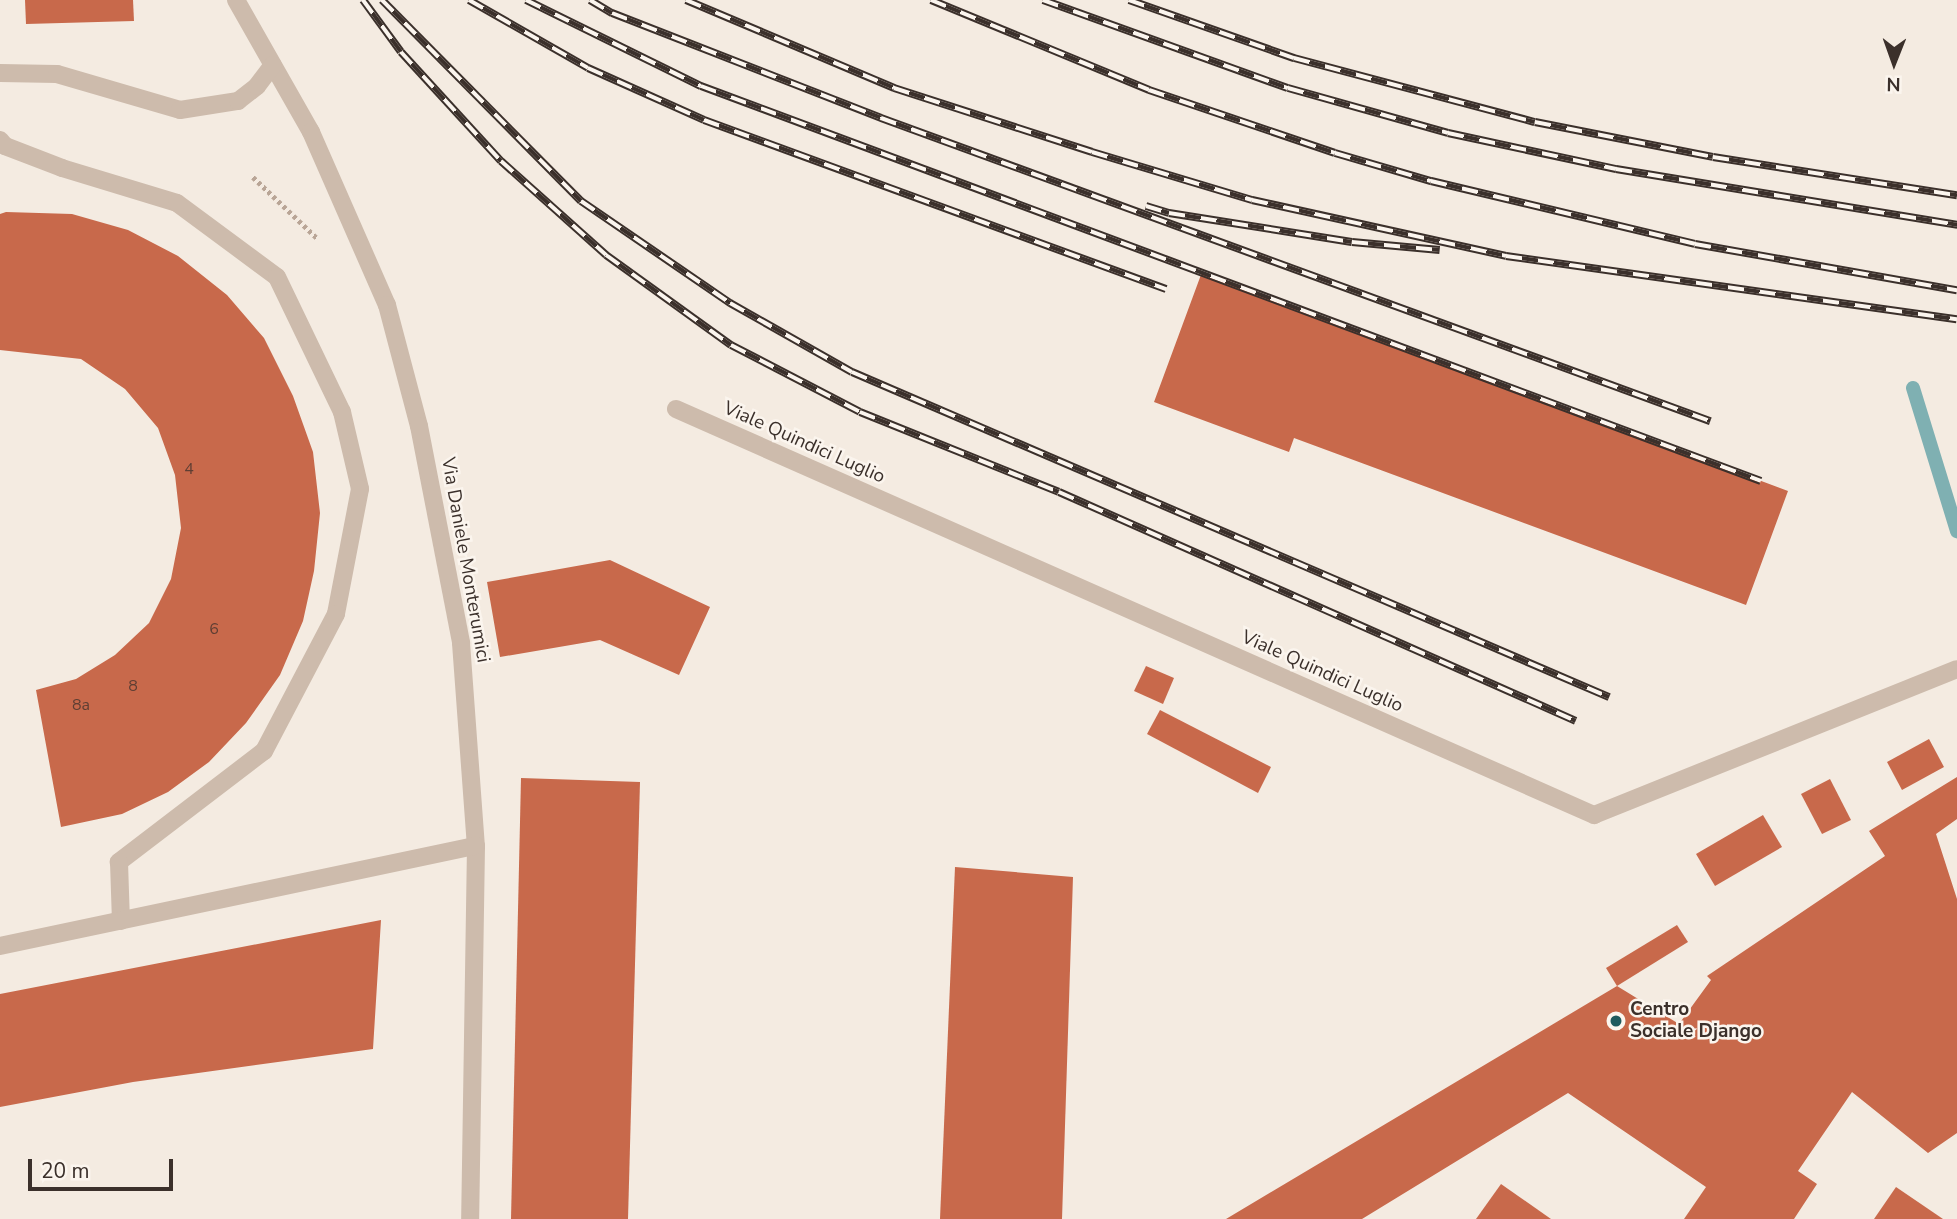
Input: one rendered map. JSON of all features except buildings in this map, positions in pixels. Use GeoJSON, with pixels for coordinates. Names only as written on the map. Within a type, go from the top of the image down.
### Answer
{"type":"FeatureCollection","features":[{"type":"Feature","properties":{"kind":"street","name":"Via Daniele Monterumici"},"geometry":{"type":"LineString","coordinates":[[236,0],[311,132],[387,305],[419,426],[461,643],[476,846],[470,1219]]}},
{"type":"Feature","properties":{"kind":"street"},"geometry":{"type":"LineString","coordinates":[[0,73],[57,74],[180,110],[238,101],[257,86],[273,65]]}},
{"type":"Feature","properties":{"kind":"street"},"geometry":{"type":"LineString","coordinates":[[0,140],[5,146],[62,168],[177,202],[277,277],[342,412],[360,489],[336,614],[264,751],[119,862],[121,921]]}},
{"type":"Feature","properties":{"kind":"street","name":"Viale Quindici Luglio"},"geometry":{"type":"LineString","coordinates":[[676,409],[1594,815],[1957,669]]}},
{"type":"Feature","properties":{"kind":"street"},"geometry":{"type":"LineString","coordinates":[[0,946],[476,846]]}},
{"type":"Feature","properties":{"kind":"waterway"},"geometry":{"type":"LineString","coordinates":[[1913,388],[1957,531]]}},
{"type":"Feature","properties":{"kind":"railway"},"geometry":{"type":"LineString","coordinates":[[363,0],[401,52],[501,161],[606,255],[731,345],[860,412],[1059,492],[1576,721]]}},
{"type":"Feature","properties":{"kind":"railway"},"geometry":{"type":"LineString","coordinates":[[382,0],[581,201],[730,303],[852,372],[1609,697]]}},
{"type":"Feature","properties":{"kind":"railway"},"geometry":{"type":"LineString","coordinates":[[469,0],[588,68],[704,120],[1166,289]]}},
{"type":"Feature","properties":{"kind":"railway"},"geometry":{"type":"LineString","coordinates":[[526,0],[701,86],[1761,481]]}},
{"type":"Feature","properties":{"kind":"railway"},"geometry":{"type":"LineString","coordinates":[[590,0],[612,13],[881,118],[1710,421]]}},
{"type":"Feature","properties":{"kind":"railway"},"geometry":{"type":"LineString","coordinates":[[686,0],[894,88],[1252,200],[1506,256],[1957,319]]}},
{"type":"Feature","properties":{"kind":"railway"},"geometry":{"type":"LineString","coordinates":[[931,0],[1149,90],[1335,153],[1431,181],[1695,244],[1957,290]]}},
{"type":"Feature","properties":{"kind":"railway"},"geometry":{"type":"LineString","coordinates":[[1043,0],[1288,88],[1448,133],[1616,169],[1957,225]]}},
{"type":"Feature","properties":{"kind":"railway"},"geometry":{"type":"LineString","coordinates":[[1129,0],[1294,58],[1535,122],[1713,157],[1957,195]]}},
{"type":"Feature","properties":{"kind":"railway"},"geometry":{"type":"LineString","coordinates":[[1146,206],[1169,213],[1352,242],[1440,250]]}},
{"type":"Feature","properties":{"kind":"place","name":"Centro Sociale Django"},"geometry":{"type":"Point","coordinates":[1616,1021]}}]}
